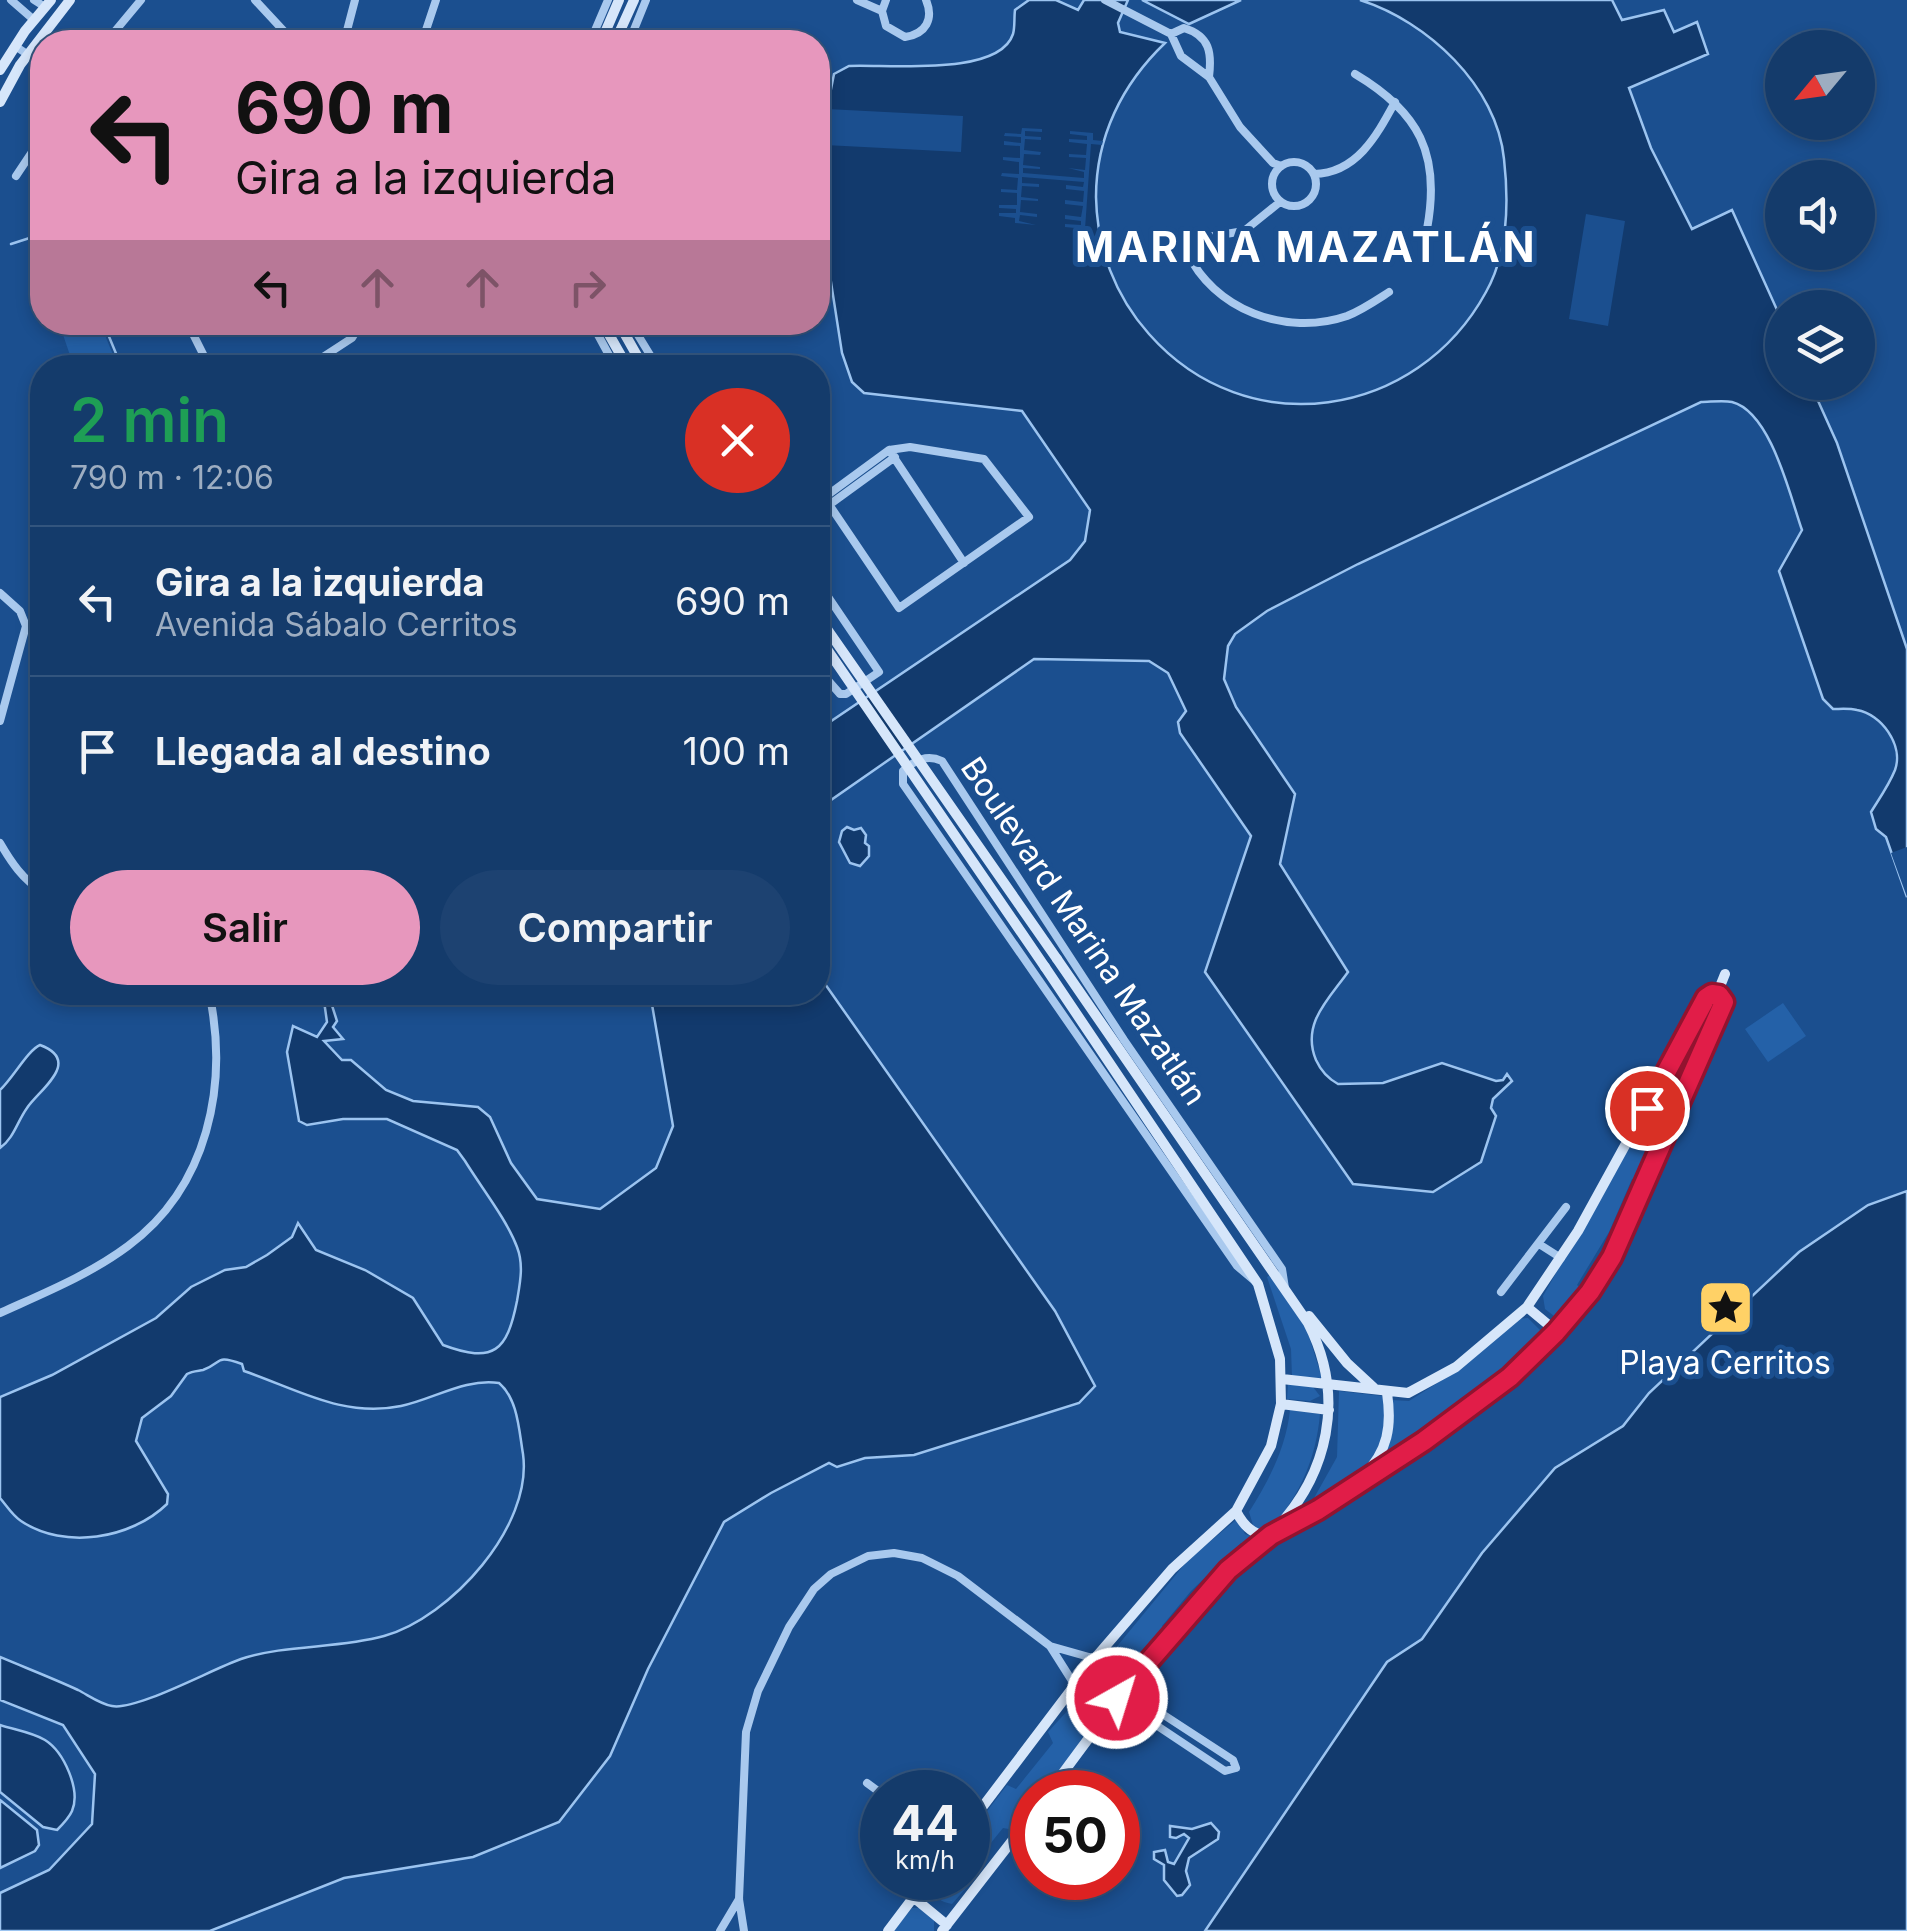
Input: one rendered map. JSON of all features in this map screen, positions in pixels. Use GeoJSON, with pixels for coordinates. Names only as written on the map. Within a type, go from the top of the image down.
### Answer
{"type":"FeatureCollection","features":[{"type":"Feature","properties":{"kind":"main road"},"geometry":{"type":"LineString","coordinates":[[47,30],[70,0]]}},
{"type":"Feature","properties":{"kind":"main road"},"geometry":{"type":"LineString","coordinates":[[605,30],[619,0]]}},
{"type":"Feature","properties":{"kind":"main road"},"geometry":{"type":"LineString","coordinates":[[620,30],[634,0]]}},
{"type":"Feature","properties":{"kind":"main road"},"geometry":{"type":"LineString","coordinates":[[0,70],[48,3]]}},
{"type":"Feature","properties":{"kind":"main road"},"geometry":{"type":"LineString","coordinates":[[0,102],[30,51]]}},
{"type":"Feature","properties":{"kind":"main road"},"geometry":{"type":"LineString","coordinates":[[830,633],[1130,1055],[1313,1333],[1327,1384],[1326,1442],[1318,1467],[1297,1504],[1271,1535]]}},
{"type":"Feature","properties":{"kind":"main road"},"geometry":{"type":"LineString","coordinates":[[830,653],[1045,967],[1110,1072],[1258,1284],[1276,1338],[1282,1379],[1271,1446],[1236,1511],[1172,1569],[1096,1657],[990,1798]]}},
{"type":"Feature","properties":{"kind":"main road"},"geometry":{"type":"LineString","coordinates":[[1282,1379],[1408,1393],[1426,1386],[1481,1348],[1528,1306],[1562,1258],[1706,998],[1717,994],[1725,974]]}},
{"type":"Feature","properties":{"kind":"main road"},"geometry":{"type":"LineString","coordinates":[[1065,1770],[1121,1694],[1228,1570],[1271,1535],[1345,1492],[1488,1394],[1556,1332],[1602,1274],[1630,1220],[1724,1002],[1717,994]]}},
{"type":"Feature","properties":{"kind":"main road"},"geometry":{"type":"LineString","coordinates":[[1296,1305],[1356,1373],[1383,1392],[1390,1426],[1383,1453],[1345,1492]]}},
{"type":"Feature","properties":{"kind":"main road"},"geometry":{"type":"LineString","coordinates":[[1528,1306],[1556,1332]]}},
{"type":"Feature","properties":{"kind":"main road"},"geometry":{"type":"LineString","coordinates":[[1280,1404],[1329,1410]]}},
{"type":"Feature","properties":{"kind":"main road"},"geometry":{"type":"LineString","coordinates":[[1236,1511],[1246,1528],[1271,1535]]}},
{"type":"Feature","properties":{"kind":"main road"},"geometry":{"type":"LineString","coordinates":[[915,1900],[945,1928],[1010,1844]]}},
{"type":"Feature","properties":{"kind":"main road"},"geometry":{"type":"LineString","coordinates":[[888,1931],[911,1900]]}},
{"type":"Feature","properties":{"kind":"street"},"geometry":{"type":"LineString","coordinates":[[10,0],[34,20]]}},
{"type":"Feature","properties":{"kind":"street"},"geometry":{"type":"LineString","coordinates":[[34,0],[48,3]]}},
{"type":"Feature","properties":{"kind":"street"},"geometry":{"type":"LineString","coordinates":[[116,30],[141,0]]}},
{"type":"Feature","properties":{"kind":"street"},"geometry":{"type":"LineString","coordinates":[[347,30],[355,0]]}},
{"type":"Feature","properties":{"kind":"street"},"geometry":{"type":"LineString","coordinates":[[426,30],[436,0]]}},
{"type":"Feature","properties":{"kind":"street"},"geometry":{"type":"LineString","coordinates":[[595,30],[608,0]]}},
{"type":"Feature","properties":{"kind":"street"},"geometry":{"type":"LineString","coordinates":[[634,30],[646,0]]}},
{"type":"Feature","properties":{"kind":"street"},"geometry":{"type":"LineString","coordinates":[[857,0],[882,11],[891,32],[905,37],[920,33],[927,25],[927,3],[940,0]]}},
{"type":"Feature","properties":{"kind":"street"},"geometry":{"type":"LineString","coordinates":[[882,11],[886,0]]}},
{"type":"Feature","properties":{"kind":"street"},"geometry":{"type":"LineString","coordinates":[[1105,0],[1171,34],[1181,56],[1209,77],[1240,127],[1281,166],[1301,164],[1314,174],[1328,174],[1366,152],[1395,102]]}},
{"type":"Feature","properties":{"kind":"street"},"geometry":{"type":"LineString","coordinates":[[261,2],[284,30]]}},
{"type":"Feature","properties":{"kind":"street"},"geometry":{"type":"LineString","coordinates":[[1171,34],[1184,28],[1204,38],[1210,52],[1209,77]]}},
{"type":"Feature","properties":{"kind":"street"},"geometry":{"type":"LineString","coordinates":[[15,46],[28,54]]}},
{"type":"Feature","properties":{"kind":"street"},"geometry":{"type":"LineString","coordinates":[[1355,74],[1395,102],[1424,142],[1432,180],[1427,229]]}},
{"type":"Feature","properties":{"kind":"street"},"geometry":{"type":"LineString","coordinates":[[16,176],[30,154]]}},
{"type":"Feature","properties":{"kind":"street"},"geometry":{"type":"LineString","coordinates":[[1281,166],[1272,182],[1280,202],[1292,206],[1309,200],[1315,190],[1314,174]]}},
{"type":"Feature","properties":{"kind":"street"},"geometry":{"type":"LineString","coordinates":[[1280,202],[1244,231],[1193,239],[1187,244],[1190,258],[1213,288],[1250,312],[1296,324],[1330,320],[1363,309],[1388,292]]}},
{"type":"Feature","properties":{"kind":"street"},"geometry":{"type":"LineString","coordinates":[[326,355],[354,335]]}},
{"type":"Feature","properties":{"kind":"street"},"geometry":{"type":"LineString","coordinates":[[830,497],[891,454],[910,447],[984,459],[1029,518],[899,608],[830,510]]}},
{"type":"Feature","properties":{"kind":"street"},"geometry":{"type":"LineString","coordinates":[[891,454],[964,563]]}},
{"type":"Feature","properties":{"kind":"street"},"geometry":{"type":"LineString","coordinates":[[0,593],[20,610],[26,626],[0,721]]}},
{"type":"Feature","properties":{"kind":"street"},"geometry":{"type":"LineString","coordinates":[[830,600],[879,672],[846,694],[840,694],[830,683]]}},
{"type":"Feature","properties":{"kind":"street","name":"Boulevard Marina Mazatlán"},"geometry":{"type":"LineString","coordinates":[[1110,1072],[903,784],[901,778],[906,768],[926,757],[942,761],[1130,1055]]}},
{"type":"Feature","properties":{"kind":"street"},"geometry":{"type":"LineString","coordinates":[[0,843],[4,855],[30,883]]}},
{"type":"Feature","properties":{"kind":"street"},"geometry":{"type":"LineString","coordinates":[[0,1313],[87,1273],[127,1247],[147,1231],[176,1195],[200,1155],[215,1100],[218,1069],[211,1005]]}},
{"type":"Feature","properties":{"kind":"street"},"geometry":{"type":"LineString","coordinates":[[1501,1292],[1566,1207]]}},
{"type":"Feature","properties":{"kind":"street"},"geometry":{"type":"LineString","coordinates":[[1539,1244],[1562,1258]]}},
{"type":"Feature","properties":{"kind":"street"},"geometry":{"type":"LineString","coordinates":[[744,1931],[739,1899],[743,1757],[752,1709],[789,1627],[814,1589],[831,1574],[868,1556],[894,1553],[922,1558],[958,1576],[1050,1646],[1088,1706],[1098,1710],[1121,1694],[1128,1675],[1124,1665],[1050,1646]]}},
{"type":"Feature","properties":{"kind":"street"},"geometry":{"type":"LineString","coordinates":[[1121,1694],[1233,1760],[1236,1768],[1226,1771],[1121,1694]]}},
{"type":"Feature","properties":{"kind":"street"},"geometry":{"type":"LineString","coordinates":[[720,1931],[739,1899]]}},
{"type":"Feature","properties":{"kind":"shaded area"},"geometry":{"type":"Polygon","coordinates":[[[1029,0],[1056,0],[1078,10],[1084,0],[1128,0],[1118,23],[1120,32],[1165,43],[1124,94],[1106,133],[1096,197],[1104,253],[1137,319],[1189,369],[1233,392],[1281,403],[1328,402],[1375,390],[1418,368],[1456,335],[1486,292],[1503,244],[1504,159],[1499,132],[1488,106],[1473,82],[1433,40],[1410,23],[1360,0],[1612,0],[1622,20],[1664,10],[1674,32],[1697,22],[1708,54],[1629,88],[1651,148],[1692,229],[1732,210],[1768,290],[1765,290],[1765,400],[1818,400],[1837,443],[1907,649],[1907,897],[1886,837],[1876,829],[1871,812],[1895,770],[1893,741],[1882,724],[1866,713],[1833,709],[1823,699],[1779,571],[1802,530],[1785,477],[1758,421],[1746,409],[1721,401],[1701,402],[1358,564],[1267,611],[1235,634],[1228,646],[1224,679],[1236,707],[1295,794],[1280,864],[1348,972],[1314,1024],[1312,1047],[1318,1064],[1338,1084],[1383,1083],[1442,1063],[1496,1081],[1507,1074],[1512,1081],[1493,1099],[1491,1108],[1496,1116],[1481,1162],[1433,1192],[1353,1184],[1205,972],[1251,836],[1180,733],[1178,722],[1186,711],[1168,673],[1149,661],[1034,659],[830,801],[830,722],[1070,560],[1085,541],[1090,510],[1022,411],[864,393],[852,382],[842,353],[830,276],[830,94],[834,74],[849,66],[965,62],[1003,48],[1013,34],[1015,10],[1029,0]]]}},
{"type":"Feature","properties":{"kind":"shaded area"},"geometry":{"type":"Polygon","coordinates":[[[1142,0],[1241,0],[1189,24],[1142,0]]]}},
{"type":"Feature","properties":{"kind":"shaded area"},"geometry":{"type":"Polygon","coordinates":[[[63,335],[105,335],[113,355],[70,355],[63,335]]]}},
{"type":"Feature","properties":{"kind":"shaded area"},"geometry":{"type":"Polygon","coordinates":[[[847,827],[861,828],[866,835],[869,856],[860,866],[850,863],[839,842],[847,827]]]}},
{"type":"Feature","properties":{"kind":"shaded area"},"geometry":{"type":"Polygon","coordinates":[[[830,991],[1055,1311],[1095,1386],[1079,1403],[914,1455],[865,1458],[837,1467],[829,1463],[724,1522],[648,1669],[610,1756],[559,1822],[473,1857],[344,1878],[210,1931],[0,1931],[0,1893],[49,1870],[92,1824],[95,1774],[63,1725],[0,1700],[0,1657],[103,1703],[123,1706],[258,1654],[384,1636],[410,1626],[460,1589],[501,1538],[515,1510],[523,1482],[523,1454],[514,1406],[499,1383],[462,1386],[401,1406],[359,1408],[302,1393],[244,1371],[242,1364],[227,1360],[187,1374],[171,1396],[142,1418],[136,1441],[168,1494],[167,1504],[152,1516],[135,1526],[97,1536],[57,1536],[21,1521],[0,1498],[0,1397],[52,1375],[156,1318],[191,1287],[267,1255],[292,1237],[298,1223],[316,1250],[365,1270],[413,1298],[443,1345],[486,1353],[503,1342],[517,1301],[519,1254],[507,1226],[465,1161],[457,1150],[387,1119],[343,1119],[307,1125],[299,1121],[287,1052],[293,1026],[317,1037],[327,1022],[325,1005],[332,1005],[337,1021],[333,1027],[343,1039],[324,1041],[342,1060],[351,1060],[386,1090],[413,1101],[478,1107],[490,1117],[511,1163],[537,1199],[600,1209],[656,1168],[673,1126],[652,1005],[830,1005],[830,991]]]}},
{"type":"Feature","properties":{"kind":"shaded area"},"geometry":{"type":"Polygon","coordinates":[[[1715,1000],[1720,1003],[1645,1176],[1632,1179],[1609,1232],[1577,1285],[1585,1292],[1569,1314],[1554,1316],[1545,1309],[1543,1296],[1698,1023],[1715,1000]]]}},
{"type":"Feature","properties":{"kind":"shaded area"},"geometry":{"type":"Polygon","coordinates":[[[1783,1003],[1806,1036],[1768,1062],[1745,1029],[1783,1003]]]}},
{"type":"Feature","properties":{"kind":"shaded area"},"geometry":{"type":"Polygon","coordinates":[[[40,1045],[58,1059],[58,1067],[0,1148],[0,1090],[40,1045]]]}},
{"type":"Feature","properties":{"kind":"shaded area"},"geometry":{"type":"Polygon","coordinates":[[[1907,1191],[1907,1931],[1205,1931],[1387,1662],[1422,1639],[1482,1553],[1555,1468],[1623,1426],[1649,1393],[1799,1252],[1868,1205],[1907,1191]]]}},
{"type":"Feature","properties":{"kind":"shaded area"},"geometry":{"type":"Polygon","coordinates":[[[1270,1275],[1307,1330],[1322,1378],[1292,1377],[1291,1349],[1267,1277],[1270,1275]]]}},
{"type":"Feature","properties":{"kind":"shaded area"},"geometry":{"type":"Polygon","coordinates":[[[1528,1318],[1540,1330],[1518,1362],[1469,1403],[1376,1467],[1391,1435],[1391,1400],[1409,1401],[1442,1380],[1516,1319],[1528,1318]]]}},
{"type":"Feature","properties":{"kind":"shaded area"},"geometry":{"type":"Polygon","coordinates":[[[1288,1384],[1313,1387],[1320,1396],[1310,1401],[1287,1399],[1288,1384]]]}},
{"type":"Feature","properties":{"kind":"shaded area"},"geometry":{"type":"Polygon","coordinates":[[[1339,1391],[1382,1396],[1386,1432],[1370,1463],[1312,1509],[1309,1507],[1337,1457],[1339,1391]]]}},
{"type":"Feature","properties":{"kind":"shaded area"},"geometry":{"type":"Polygon","coordinates":[[[1290,1410],[1320,1414],[1310,1461],[1291,1502],[1272,1528],[1254,1528],[1249,1512],[1276,1463],[1290,1410]]]}},
{"type":"Feature","properties":{"kind":"shaded area"},"geometry":{"type":"Polygon","coordinates":[[[1237,1519],[1245,1534],[1259,1539],[1247,1547],[1241,1543],[1191,1591],[1162,1626],[1168,1633],[1137,1671],[1129,1657],[1114,1650],[1188,1560],[1237,1519]]]}},
{"type":"Feature","properties":{"kind":"shaded area"},"geometry":{"type":"Polygon","coordinates":[[[1106,1661],[1112,1661],[1125,1672],[1124,1680],[1105,1704],[1089,1703],[1084,1688],[1106,1661]]]}},
{"type":"Feature","properties":{"kind":"shaded area"},"geometry":{"type":"Polygon","coordinates":[[[1078,1699],[1088,1712],[1101,1718],[1060,1770],[1031,1770],[1053,1743],[1048,1732],[1078,1699]]]}},
{"type":"Feature","properties":{"kind":"shaded area"},"geometry":{"type":"Polygon","coordinates":[[[0,1725],[45,1740],[64,1762],[74,1802],[57,1830],[43,1827],[0,1792],[0,1725]]]}},
{"type":"Feature","properties":{"kind":"shaded area"},"geometry":{"type":"Polygon","coordinates":[[[1007,1785],[1010,1829],[1003,1828],[990,1844],[990,1807],[1007,1785]]]}},
{"type":"Feature","properties":{"kind":"shaded area"},"geometry":{"type":"Polygon","coordinates":[[[0,1800],[37,1830],[39,1845],[35,1851],[0,1868],[0,1800]]]}},
{"type":"Feature","properties":{"kind":"shaded area"},"geometry":{"type":"Polygon","coordinates":[[[1211,1823],[1219,1832],[1218,1839],[1189,1858],[1186,1871],[1190,1885],[1177,1896],[1164,1880],[1164,1865],[1154,1859],[1154,1852],[1165,1850],[1168,1862],[1174,1864],[1189,1838],[1184,1834],[1170,1837],[1170,1826],[1192,1829],[1211,1823]]]}},
{"type":"Feature","properties":{"kind":"shaded area"},"geometry":{"type":"Polygon","coordinates":[[[912,1908],[925,1908],[934,1917],[934,1931],[893,1931],[912,1908]]]}},
{"type":"Feature","properties":{"kind":"pier"},"geometry":{"type":"Polygon","coordinates":[[[830,109],[963,116],[961,152],[830,145],[830,109]]]}},
{"type":"Feature","properties":{"kind":"pier"},"geometry":{"type":"Polygon","coordinates":[[[1022,128],[1042,129],[1025,131],[1025,136],[1041,140],[1025,139],[1024,150],[1041,152],[1024,154],[1023,165],[1040,169],[1023,168],[1023,173],[1084,178],[1084,172],[1068,168],[1085,170],[1086,158],[1069,154],[1086,155],[1087,144],[1069,139],[1087,140],[1087,136],[1070,131],[1093,133],[1093,140],[1103,141],[1102,145],[1091,144],[1085,229],[1065,227],[1081,225],[1081,221],[1065,219],[1065,215],[1081,217],[1083,206],[1065,204],[1065,200],[1083,202],[1084,191],[1066,189],[1066,185],[1083,187],[1084,182],[1022,177],[1022,183],[1039,187],[1022,186],[1021,197],[1038,201],[1021,200],[1020,212],[1037,217],[1020,215],[1019,221],[1036,225],[1015,223],[1015,218],[999,216],[1016,213],[1016,209],[999,205],[1017,205],[1017,193],[1001,189],[1017,190],[1018,178],[1001,176],[1019,174],[1019,162],[1003,157],[1020,158],[1020,146],[1004,145],[1004,141],[1021,143],[1021,137],[1004,136],[1021,134],[1022,128]]]}},
{"type":"Feature","properties":{"kind":"pier"},"geometry":{"type":"Polygon","coordinates":[[[1586,214],[1625,221],[1608,326],[1569,319],[1586,214]]]}},
{"type":"Feature","properties":{"kind":"pier"},"geometry":{"type":"Polygon","coordinates":[[[1907,847],[1907,897],[1891,853],[1907,847]]]}},
{"type":"Feature","properties":{"kind":"waterway"},"geometry":{"type":"LineString","coordinates":[[11,244],[30,238]]}},
{"type":"Feature","properties":{"kind":"waterway"},"geometry":{"type":"LineString","coordinates":[[108,335],[117,355]]}},
{"type":"Feature","properties":{"kind":"place","name":"Playa Cerritos"},"geometry":{"type":"Point","coordinates":[1725,1308]}},
{"type":"Feature","properties":{"kind":"district","name":"MARINA MAZATLÁN"},"geometry":{"type":"Point","coordinates":[1306,246]}},
{"type":"Feature","properties":{"kind":"route"},"geometry":{"type":"LineString","coordinates":[[1117,1698],[1228,1570],[1271,1535],[1318,1510],[1424,1441],[1510,1377],[1556,1332],[1602,1274],[1630,1220],[1724,1002],[1719,995],[1714,993],[1706,998],[1647,1108]]}}]}
